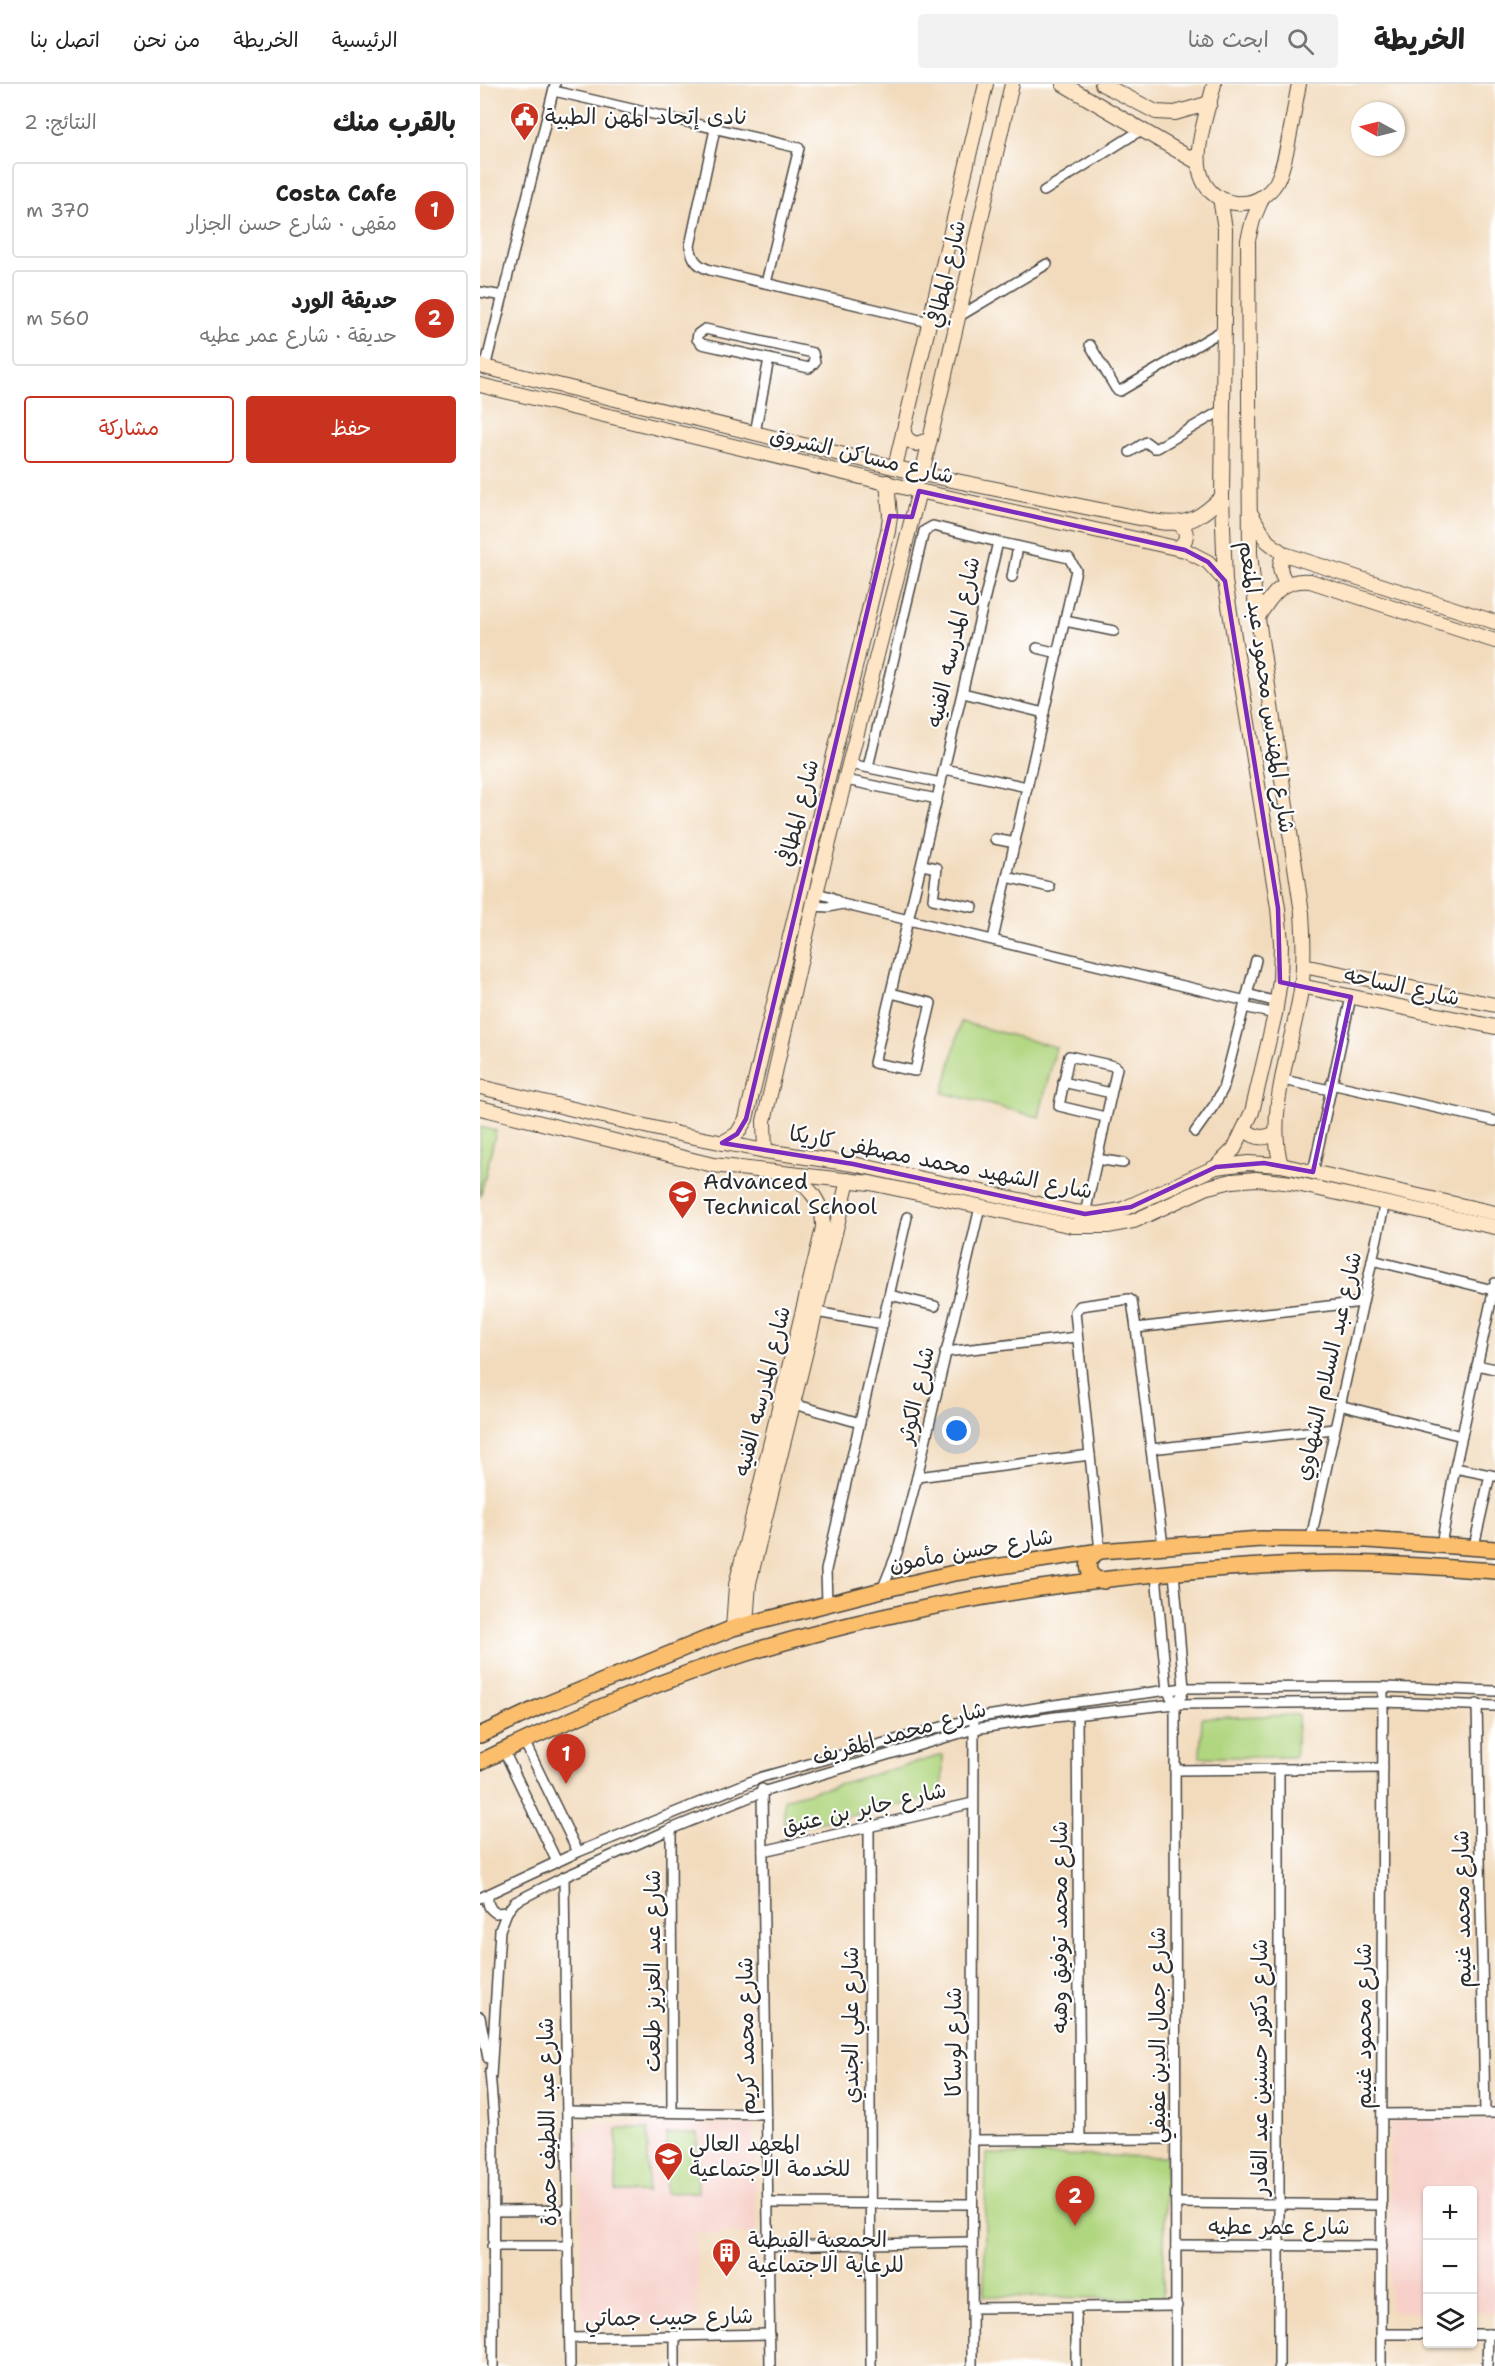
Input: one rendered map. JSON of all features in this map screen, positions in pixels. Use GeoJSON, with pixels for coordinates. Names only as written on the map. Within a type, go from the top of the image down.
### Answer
{"type":"FeatureCollection","features":[{"type":"Feature","properties":{"kind":"main road","name":"شارع حسن مأمون"},"geometry":{"type":"LineString","coordinates":[[480,1735],[542,1706],[740,1626],[954,1573],[1100,1551],[1311,1538],[1495,1549]]}},
{"type":"Feature","properties":{"kind":"main road"},"geometry":{"type":"LineString","coordinates":[[1100,1551],[1089,1560],[1088,1568],[1096,1580],[1104,1581]]}},
{"type":"Feature","properties":{"kind":"main road"},"geometry":{"type":"LineString","coordinates":[[1036,1559],[1042,1561],[1050,1571],[1046,1584],[1040,1587]]}},
{"type":"Feature","properties":{"kind":"main road"},"geometry":{"type":"LineString","coordinates":[[480,1762],[612,1703],[748,1653],[877,1618],[1040,1587],[1174,1573],[1303,1564],[1413,1566],[1495,1571]]}},
{"type":"Feature","properties":{"kind":"street","name":"شارع المطافي"},"geometry":{"type":"LineString","coordinates":[[895,467],[986,84]]}},
{"type":"Feature","properties":{"kind":"street"},"geometry":{"type":"LineString","coordinates":[[1063,84],[1197,162]]}},
{"type":"Feature","properties":{"kind":"street"},"geometry":{"type":"LineString","coordinates":[[1102,84],[1156,112],[1175,113],[1210,103]]}},
{"type":"Feature","properties":{"kind":"street"},"geometry":{"type":"LineString","coordinates":[[1214,84],[1197,162],[1204,183],[1220,198],[1242,203],[1263,196]]}},
{"type":"Feature","properties":{"kind":"street","name":"شارع المهندس محمود عبد المنعم"},"geometry":{"type":"LineString","coordinates":[[1281,1165],[1275,1133],[1276,1116],[1301,986],[1302,913],[1250,553],[1248,240],[1263,196],[1274,186],[1281,172],[1299,84]]}},
{"type":"Feature","properties":{"kind":"street","name":"شارع المطافي"},"geometry":{"type":"LineString","coordinates":[[922,474],[1010,86]]}},
{"type":"Feature","properties":{"kind":"street"},"geometry":{"type":"LineString","coordinates":[[483,367],[503,296],[554,87],[799,148],[766,283]]}},
{"type":"Feature","properties":{"kind":"street"},"geometry":{"type":"LineString","coordinates":[[716,129],[692,240],[692,254],[702,267],[929,322]]}},
{"type":"Feature","properties":{"kind":"street"},"geometry":{"type":"LineString","coordinates":[[1044,191],[1141,130]]}},
{"type":"Feature","properties":{"kind":"street","name":"شارع المهندس محمود عبد المنعم"},"geometry":{"type":"LineString","coordinates":[[1216,1167],[1234,1149],[1252,1112],[1276,1008],[1281,962],[1278,908],[1225,581],[1222,497],[1225,229],[1220,198]]}},
{"type":"Feature","properties":{"kind":"street"},"geometry":{"type":"LineString","coordinates":[[958,317],[1047,264]]}},
{"type":"Feature","properties":{"kind":"street"},"geometry":{"type":"LineString","coordinates":[[480,292],[503,296]]}},
{"type":"Feature","properties":{"kind":"street"},"geometry":{"type":"LineString","coordinates":[[705,329],[813,353],[815,360],[809,368],[769,359],[702,344],[697,339],[698,334],[705,329]]}},
{"type":"Feature","properties":{"kind":"street"},"geometry":{"type":"LineString","coordinates":[[1090,345],[1116,389],[1120,391],[1223,330]]}},
{"type":"Feature","properties":{"kind":"street"},"geometry":{"type":"LineString","coordinates":[[755,433],[769,359]]}},
{"type":"Feature","properties":{"kind":"street","name":"شارع مساكن الشروق"},"geometry":{"type":"LineString","coordinates":[[483,367],[922,474],[1159,522],[1179,524]]}},
{"type":"Feature","properties":{"kind":"street","name":"شارع مساكن الشروق"},"geometry":{"type":"LineString","coordinates":[[480,386],[919,491],[1177,548],[1208,562],[1225,581]]}},
{"type":"Feature","properties":{"kind":"street"},"geometry":{"type":"LineString","coordinates":[[1130,452],[1146,442],[1157,448],[1224,409]]}},
{"type":"Feature","properties":{"kind":"street"},"geometry":{"type":"LineString","coordinates":[[903,432],[908,440],[916,444],[929,440]]}},
{"type":"Feature","properties":{"kind":"street","name":"شارع المطافي"},"geometry":{"type":"LineString","coordinates":[[722,1143],[733,1138],[741,1129],[748,1108],[890,516],[887,482]]}},
{"type":"Feature","properties":{"kind":"street","name":"شارع المطافي"},"geometry":{"type":"LineString","coordinates":[[765,1151],[763,1129],[766,1112],[815,899],[919,491]]}},
{"type":"Feature","properties":{"kind":"street"},"geometry":{"type":"LineString","coordinates":[[1177,548],[1182,546],[1187,537],[1183,527],[1179,524],[1202,515],[1222,497]]}},
{"type":"Feature","properties":{"kind":"street"},"geometry":{"type":"LineString","coordinates":[[1248,510],[1267,541],[1284,554],[1495,622]]}},
{"type":"Feature","properties":{"kind":"street"},"geometry":{"type":"LineString","coordinates":[[890,516],[902,515],[911,523]]}},
{"type":"Feature","properties":{"kind":"street","name":"شارع المدرسه الفنيه"},"geometry":{"type":"LineString","coordinates":[[868,767],[924,531],[933,526],[998,542],[874,1063],[912,1071],[918,1068],[931,1002],[891,993]]}},
{"type":"Feature","properties":{"kind":"street"},"geometry":{"type":"LineString","coordinates":[[993,939],[1076,575],[1075,566],[1069,558],[998,542]]}},
{"type":"Feature","properties":{"kind":"street"},"geometry":{"type":"LineString","coordinates":[[1012,577],[1018,547]]}},
{"type":"Feature","properties":{"kind":"street"},"geometry":{"type":"LineString","coordinates":[[1284,554],[1280,569],[1287,583]]}},
{"type":"Feature","properties":{"kind":"street"},"geometry":{"type":"LineString","coordinates":[[1258,617],[1271,596],[1287,583],[1310,580],[1495,641]]}},
{"type":"Feature","properties":{"kind":"street"},"geometry":{"type":"LineString","coordinates":[[1065,621],[1114,631]]}},
{"type":"Feature","properties":{"kind":"street"},"geometry":{"type":"LineString","coordinates":[[1037,648],[1058,653]]}},
{"type":"Feature","properties":{"kind":"street"},"geometry":{"type":"LineString","coordinates":[[963,693],[1044,713]]}},
{"type":"Feature","properties":{"kind":"street"},"geometry":{"type":"LineString","coordinates":[[850,764],[941,783]]}},
{"type":"Feature","properties":{"kind":"street"},"geometry":{"type":"LineString","coordinates":[[945,769],[1027,787]]}},
{"type":"Feature","properties":{"kind":"street"},"geometry":{"type":"LineString","coordinates":[[846,780],[937,799]]}},
{"type":"Feature","properties":{"kind":"street"},"geometry":{"type":"LineString","coordinates":[[995,839],[1015,843]]}},
{"type":"Feature","properties":{"kind":"street"},"geometry":{"type":"LineString","coordinates":[[922,865],[937,868],[933,899],[973,907]]}},
{"type":"Feature","properties":{"kind":"street"},"geometry":{"type":"LineString","coordinates":[[1007,877],[1050,887]]}},
{"type":"Feature","properties":{"kind":"street"},"geometry":{"type":"LineString","coordinates":[[815,899],[829,907],[842,904],[1276,1008]]}},
{"type":"Feature","properties":{"kind":"street"},"geometry":{"type":"LineString","coordinates":[[1195,1132],[1223,1089],[1256,960]]}},
{"type":"Feature","properties":{"kind":"street","name":"شارع الساحه"},"geometry":{"type":"LineString","coordinates":[[1303,966],[1495,1005]]}},
{"type":"Feature","properties":{"kind":"street"},"geometry":{"type":"LineString","coordinates":[[1318,990],[1317,978],[1322,970]]}},
{"type":"Feature","properties":{"kind":"street","name":"شارع الساحه"},"geometry":{"type":"LineString","coordinates":[[1301,986],[1495,1027]]}},
{"type":"Feature","properties":{"kind":"street"},"geometry":{"type":"LineString","coordinates":[[1313,1172],[1351,997]]}},
{"type":"Feature","properties":{"kind":"street"},"geometry":{"type":"LineString","coordinates":[[1085,1214],[1117,1068],[1114,1065],[1070,1056],[1059,1106],[1106,1117]]}},
{"type":"Feature","properties":{"kind":"street"},"geometry":{"type":"LineString","coordinates":[[1283,1080],[1330,1087],[1495,1121]]}},
{"type":"Feature","properties":{"kind":"street"},"geometry":{"type":"LineString","coordinates":[[1063,1082],[1111,1093]]}},
{"type":"Feature","properties":{"kind":"street","name":"شارع الشهيد محمد مصطفى كاريكا"},"geometry":{"type":"LineString","coordinates":[[480,1087],[722,1143],[853,1164],[1085,1214],[1110,1213],[1127,1208],[1216,1167],[1248,1163],[1281,1165],[1495,1213]]}},
{"type":"Feature","properties":{"kind":"street","name":"شارع الشهيد محمد مصطفى كاريكا"},"geometry":{"type":"LineString","coordinates":[[480,1108],[713,1165],[892,1186],[1073,1226],[1109,1226],[1146,1217],[1208,1187],[1232,1181],[1256,1179],[1280,1181],[1385,1202],[1495,1227]]}},
{"type":"Feature","properties":{"kind":"street"},"geometry":{"type":"LineString","coordinates":[[748,1108],[755,1115],[766,1112]]}},
{"type":"Feature","properties":{"kind":"street"},"geometry":{"type":"LineString","coordinates":[[1245,1129],[1252,1135],[1260,1137],[1275,1133]]}},
{"type":"Feature","properties":{"kind":"street"},"geometry":{"type":"LineString","coordinates":[[1096,1159],[1123,1163]]}},
{"type":"Feature","properties":{"kind":"street"},"geometry":{"type":"LineString","coordinates":[[792,1174],[810,1190],[820,1205],[833,1204],[842,1208]]}},
{"type":"Feature","properties":{"kind":"street","name":"شارع المدرسه الفنيه"},"geometry":{"type":"LineString","coordinates":[[740,1626],[848,1180]]}},
{"type":"Feature","properties":{"kind":"street","name":"شارع عبد السلام الشهاوي"},"geometry":{"type":"LineString","coordinates":[[1311,1538],[1385,1202]]}},
{"type":"Feature","properties":{"kind":"street","name":"شارع المدرسه الفنيه"},"geometry":{"type":"LineString","coordinates":[[740,1626],[736,1585],[823,1228],[820,1205]]}},
{"type":"Feature","properties":{"kind":"street","name":"شارع الكوثر"},"geometry":{"type":"LineString","coordinates":[[882,1590],[897,1552],[917,1477],[980,1207]]}},
{"type":"Feature","properties":{"kind":"street"},"geometry":{"type":"LineString","coordinates":[[827,1603],[825,1575],[907,1217]]}},
{"type":"Feature","properties":{"kind":"street"},"geometry":{"type":"LineString","coordinates":[[1372,1260],[1494,1287],[1441,1545]]}},
{"type":"Feature","properties":{"kind":"street"},"geometry":{"type":"LineString","coordinates":[[890,1295],[935,1306]]}},
{"type":"Feature","properties":{"kind":"street"},"geometry":{"type":"LineString","coordinates":[[1100,1551],[1075,1312],[1080,1306],[1130,1299],[1136,1328],[1163,1546]]}},
{"type":"Feature","properties":{"kind":"street"},"geometry":{"type":"LineString","coordinates":[[1136,1328],[1363,1302]]}},
{"type":"Feature","properties":{"kind":"street"},"geometry":{"type":"LineString","coordinates":[[816,1312],[883,1324]]}},
{"type":"Feature","properties":{"kind":"street"},"geometry":{"type":"LineString","coordinates":[[945,1352],[1077,1337]]}},
{"type":"Feature","properties":{"kind":"street"},"geometry":{"type":"LineString","coordinates":[[1477,1365],[1495,1369]]}},
{"type":"Feature","properties":{"kind":"street"},"geometry":{"type":"LineString","coordinates":[[794,1404],[861,1423]]}},
{"type":"Feature","properties":{"kind":"street"},"geometry":{"type":"LineString","coordinates":[[1339,1405],[1462,1436]]}},
{"type":"Feature","properties":{"kind":"street"},"geometry":{"type":"LineString","coordinates":[[1151,1449],[1334,1429]]}},
{"type":"Feature","properties":{"kind":"street"},"geometry":{"type":"LineString","coordinates":[[917,1477],[1090,1455]]}},
{"type":"Feature","properties":{"kind":"street"},"geometry":{"type":"LineString","coordinates":[[1455,1468],[1493,1476],[1474,1546]]}},
{"type":"Feature","properties":{"kind":"street"},"geometry":{"type":"LineString","coordinates":[[1174,1573],[1184,1688],[1175,1704]]}},
{"type":"Feature","properties":{"kind":"street","name":"شارع جمال الدين عفيفي"},"geometry":{"type":"LineString","coordinates":[[1156,1575],[1167,1690],[1175,1704],[1176,2366]]}},
{"type":"Feature","properties":{"kind":"street","name":"شارع محمد المقريف"},"geometry":{"type":"LineString","coordinates":[[485,1896],[578,1852],[762,1778],[974,1718],[1184,1688],[1383,1687],[1495,1691]]}},
{"type":"Feature","properties":{"kind":"street","name":"شارع محمود غنيم"},"geometry":{"type":"LineString","coordinates":[[1382,2366],[1383,1687]]}},
{"type":"Feature","properties":{"kind":"street","name":"شارع محمد المقريف"},"geometry":{"type":"LineString","coordinates":[[507,1912],[515,1902],[564,1877],[671,1829],[762,1792],[974,1729],[1077,1714],[1175,1704],[1383,1702],[1495,1706]]}},
{"type":"Feature","properties":{"kind":"street","name":"شارع محمد غنيم"},"geometry":{"type":"LineString","coordinates":[[1477,1704],[1490,2113]]}},
{"type":"Feature","properties":{"kind":"street","name":"شارع محمد توفيق وهبه"},"geometry":{"type":"LineString","coordinates":[[1077,1714],[1080,2140]]}},
{"type":"Feature","properties":{"kind":"street","name":"شارع لوساكا"},"geometry":{"type":"LineString","coordinates":[[972,2366],[974,1718]]}},
{"type":"Feature","properties":{"kind":"street"},"geometry":{"type":"LineString","coordinates":[[524,1742],[578,1852]]}},
{"type":"Feature","properties":{"kind":"street"},"geometry":{"type":"LineString","coordinates":[[504,1751],[558,1862]]}},
{"type":"Feature","properties":{"kind":"street"},"geometry":{"type":"LineString","coordinates":[[1176,1770],[1383,1768]]}},
{"type":"Feature","properties":{"kind":"street","name":"شارع دكتور حسنين عبد القادر"},"geometry":{"type":"LineString","coordinates":[[1279,1769],[1279,2366]]}},
{"type":"Feature","properties":{"kind":"street","name":"شارع محمد كريم"},"geometry":{"type":"LineString","coordinates":[[762,1778],[770,2366]]}},
{"type":"Feature","properties":{"kind":"street","name":"شارع جابر بن عتيق"},"geometry":{"type":"LineString","coordinates":[[763,1851],[974,1803]]}},
{"type":"Feature","properties":{"kind":"street","name":"شارع علي الجندي"},"geometry":{"type":"LineString","coordinates":[[869,1828],[871,2366]]}},
{"type":"Feature","properties":{"kind":"street","name":"شارع عبد العزيز طلعت"},"geometry":{"type":"LineString","coordinates":[[671,1829],[672,2112]]}},
{"type":"Feature","properties":{"kind":"street","name":"شارع عبد اللطيف حمزة"},"geometry":{"type":"LineString","coordinates":[[564,1877],[570,2366]]}},
{"type":"Feature","properties":{"kind":"street"},"geometry":{"type":"LineString","coordinates":[[485,1896],[490,1909],[496,1913],[507,1912],[500,1930],[491,2076]]}},
{"type":"Feature","properties":{"kind":"street"},"geometry":{"type":"LineString","coordinates":[[480,2017],[491,2076],[494,2121],[493,2366]]}},
{"type":"Feature","properties":{"kind":"street"},"geometry":{"type":"LineString","coordinates":[[567,2111],[766,2114]]}},
{"type":"Feature","properties":{"kind":"street"},"geometry":{"type":"LineString","coordinates":[[1382,2114],[1490,2113]]}},
{"type":"Feature","properties":{"kind":"street"},"geometry":{"type":"LineString","coordinates":[[972,2140],[1176,2139]]}},
{"type":"Feature","properties":{"kind":"street"},"geometry":{"type":"LineString","coordinates":[[768,2203],[972,2204]]}},
{"type":"Feature","properties":{"kind":"street","name":"شارع عمر عطيه"},"geometry":{"type":"LineString","coordinates":[[1176,2203],[1382,2205]]}},
{"type":"Feature","properties":{"kind":"street"},"geometry":{"type":"LineString","coordinates":[[493,2211],[568,2210]]}},
{"type":"Feature","properties":{"kind":"street"},"geometry":{"type":"LineString","coordinates":[[768,2246],[972,2242]]}},
{"type":"Feature","properties":{"kind":"street","name":"شارع عمر عطيه"},"geometry":{"type":"LineString","coordinates":[[1176,2245],[1382,2246]]}},
{"type":"Feature","properties":{"kind":"street"},"geometry":{"type":"LineString","coordinates":[[492,2246],[568,2246]]}},
{"type":"Feature","properties":{"kind":"street"},"geometry":{"type":"LineString","coordinates":[[972,2308],[1177,2306]]}},
{"type":"Feature","properties":{"kind":"street"},"geometry":{"type":"LineString","coordinates":[[1076,2307],[1076,2366]]}},
{"type":"Feature","properties":{"kind":"street","name":"شارع حبيب جماتي"},"geometry":{"type":"LineString","coordinates":[[570,2338],[770,2334]]}},
{"type":"Feature","properties":{"kind":"street"},"geometry":{"type":"LineString","coordinates":[[1382,2334],[1423,2334]]}},
{"type":"Feature","properties":{"kind":"street"},"geometry":{"type":"LineString","coordinates":[[1487,2366],[1492,2334]]}},
{"type":"Feature","properties":{"kind":"street"},"geometry":{"type":"LineString","coordinates":[[675,2336],[675,2366]]}},
{"type":"Feature","properties":{"kind":"highlighted area"},"geometry":{"type":"Polygon","coordinates":[[[919,491],[1185,550],[1208,562],[1225,581],[1278,908],[1280,982],[1351,997],[1313,1172],[1264,1163],[1216,1167],[1131,1207],[1085,1214],[853,1164],[722,1143],[737,1134],[746,1119],[890,516],[912,517],[919,491]]]}},
{"type":"Feature","properties":{"kind":"shaded area"},"geometry":{"type":"Polygon","coordinates":[[[1396,2120],[1495,2120],[1495,2312],[1477,2312],[1477,2186],[1423,2186],[1423,2312],[1390,2312],[1390,2127],[1396,2120]]]}},
{"type":"Feature","properties":{"kind":"shaded area","name":"المعهد العالي للخدمة الاجتماعيه"},"geometry":{"type":"Polygon","coordinates":[[[598,2125],[754,2125],[756,2233],[696,2234],[698,2322],[582,2325],[580,2132],[597,2131],[598,2125]]]}},
{"type":"Feature","properties":{"kind":"green space"},"geometry":{"type":"Polygon","coordinates":[[[961,1022],[1056,1047],[1039,1117],[943,1093],[961,1022]]]}},
{"type":"Feature","properties":{"kind":"green space"},"geometry":{"type":"Polygon","coordinates":[[[480,1127],[496,1131],[480,1198],[480,1127]]]}},
{"type":"Feature","properties":{"kind":"green space"},"geometry":{"type":"Polygon","coordinates":[[[1299,1715],[1295,1757],[1200,1757],[1202,1718],[1299,1715]]]}},
{"type":"Feature","properties":{"kind":"green space"},"geometry":{"type":"Polygon","coordinates":[[[943,1755],[942,1796],[784,1830],[784,1799],[943,1755]]]}},
{"type":"Feature","properties":{"kind":"green space"},"geometry":{"type":"Polygon","coordinates":[[[617,2129],[648,2129],[648,2192],[616,2192],[617,2129]]]}},
{"type":"Feature","properties":{"kind":"green space"},"geometry":{"type":"Polygon","coordinates":[[[697,2133],[698,2192],[666,2193],[666,2134],[697,2133]]]}},
{"type":"Feature","properties":{"kind":"green space"},"geometry":{"type":"Polygon","coordinates":[[[986,2154],[1166,2157],[1163,2299],[984,2296],[986,2154]]]}},
{"type":"Feature","properties":{"kind":"place","name":"نادى إتحاد المهن الطبية"},"geometry":{"type":"Point","coordinates":[524,142]}},
{"type":"Feature","properties":{"kind":"place","name":"Advanced Technical School"},"geometry":{"type":"Point","coordinates":[682,1220]}},
{"type":"Feature","properties":{"kind":"place","name":"Costa Cafe"},"geometry":{"type":"Point","coordinates":[566,1784]}},
{"type":"Feature","properties":{"kind":"place","name":"المعهد العالي للخدمة الاجتماعيه"},"geometry":{"type":"Point","coordinates":[668,2182]}},
{"type":"Feature","properties":{"kind":"place","name":"حديقة الورد"},"geometry":{"type":"Point","coordinates":[1075,2226]}},
{"type":"Feature","properties":{"kind":"place","name":"الجمعية القبطية للرعاية الاجتماعية"},"geometry":{"type":"Point","coordinates":[727,2278]}}]}
